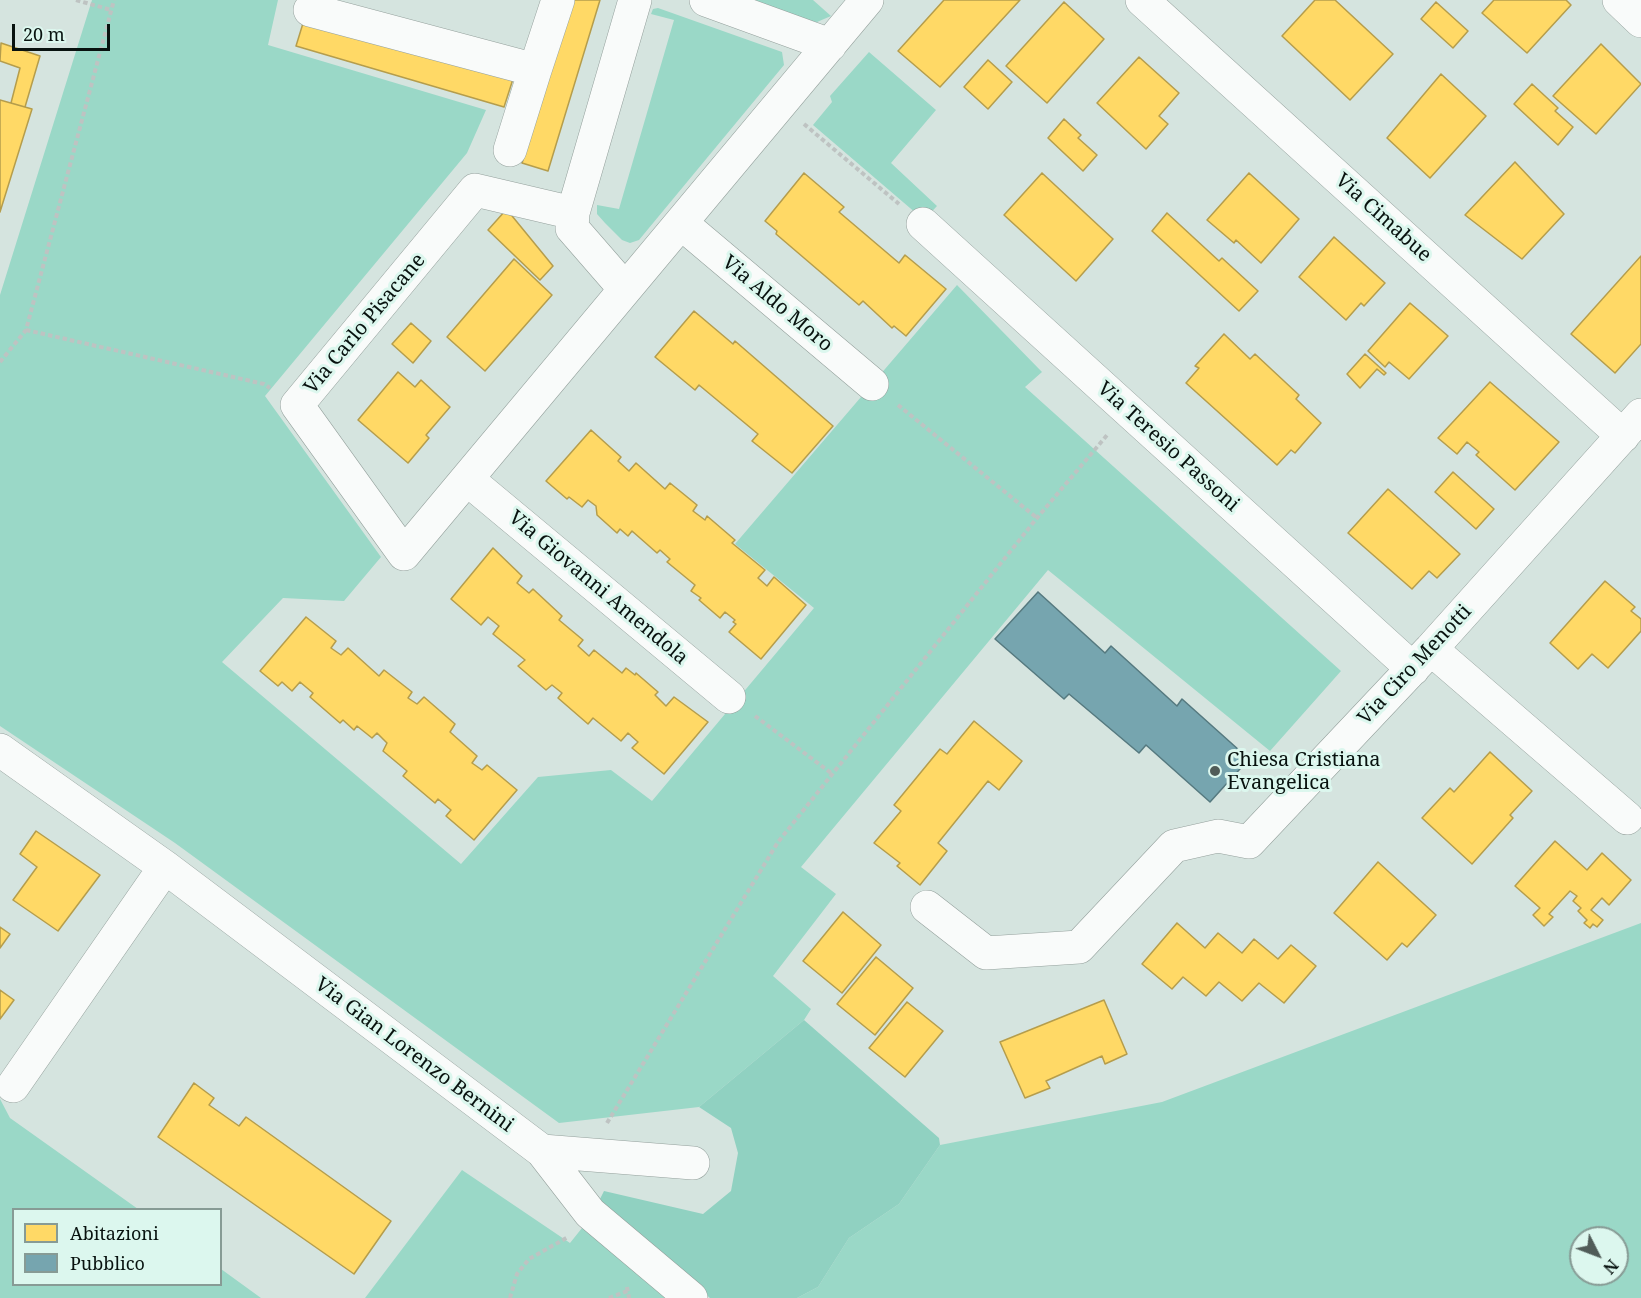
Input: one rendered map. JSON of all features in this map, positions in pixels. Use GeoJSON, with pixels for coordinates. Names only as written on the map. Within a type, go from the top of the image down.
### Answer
{"type":"FeatureCollection","features":[{"type":"Feature","properties":{"kind":"street"},"geometry":{"type":"LineString","coordinates":[[510,150],[558,0]]}},
{"type":"Feature","properties":{"kind":"street"},"geometry":{"type":"LineString","coordinates":[[625,289],[572,228],[573,213],[635,0]]}},
{"type":"Feature","properties":{"kind":"street"},"geometry":{"type":"LineString","coordinates":[[706,0],[830,45]]}},
{"type":"Feature","properties":{"kind":"street","name":"Via Carlo Pisacane"},"geometry":{"type":"LineString","coordinates":[[573,213],[475,190],[297,405],[404,554],[867,0]]}},
{"type":"Feature","properties":{"kind":"street","name":"Via Cimabue"},"geometry":{"type":"LineString","coordinates":[[1142,0],[1632,426]]}},
{"type":"Feature","properties":{"kind":"street"},"geometry":{"type":"LineString","coordinates":[[1619,0],[1641,21]]}},
{"type":"Feature","properties":{"kind":"street"},"geometry":{"type":"LineString","coordinates":[[310,10],[535,70]]}},
{"type":"Feature","properties":{"kind":"street","name":"Via Aldo Moro"},"geometry":{"type":"LineString","coordinates":[[681,223],[872,384]]}},
{"type":"Feature","properties":{"kind":"street","name":"Via Teresio Passoni"},"geometry":{"type":"LineString","coordinates":[[923,224],[1129,412],[1422,659],[1627,818]]}},
{"type":"Feature","properties":{"kind":"street","name":"Via Ciro Menotti"},"geometry":{"type":"LineString","coordinates":[[927,907],[986,953],[1079,946],[1174,846],[1218,836],[1249,842],[1422,659],[1632,426]]}},
{"type":"Feature","properties":{"kind":"street","name":"Via Giovanni Amendola"},"geometry":{"type":"LineString","coordinates":[[466,479],[729,697]]}},
{"type":"Feature","properties":{"kind":"street","name":"Via Gian Lorenzo Bernini"},"geometry":{"type":"LineString","coordinates":[[0,750],[165,867],[542,1151],[590,1213],[691,1298]]}},
{"type":"Feature","properties":{"kind":"street"},"geometry":{"type":"LineString","coordinates":[[13,1086],[165,867]]}},
{"type":"Feature","properties":{"kind":"street"},"geometry":{"type":"LineString","coordinates":[[542,1151],[693,1163]]}},
{"type":"Feature","properties":{"kind":"path"},"geometry":{"type":"LineString","coordinates":[[76,0],[111,10]]}},
{"type":"Feature","properties":{"kind":"path"},"geometry":{"type":"LineString","coordinates":[[0,362],[26,330],[114,0]]}},
{"type":"Feature","properties":{"kind":"path"},"geometry":{"type":"LineString","coordinates":[[780,104],[923,224]]}},
{"type":"Feature","properties":{"kind":"path"},"geometry":{"type":"LineString","coordinates":[[26,330],[264,384],[297,405]]}},
{"type":"Feature","properties":{"kind":"path"},"geometry":{"type":"LineString","coordinates":[[872,384],[1037,518]]}},
{"type":"Feature","properties":{"kind":"path"},"geometry":{"type":"LineString","coordinates":[[610,1158],[604,1128],[778,842],[1083,461],[1129,412]]}},
{"type":"Feature","properties":{"kind":"path"},"geometry":{"type":"LineString","coordinates":[[729,697],[831,773]]}},
{"type":"Feature","properties":{"kind":"path"},"geometry":{"type":"LineString","coordinates":[[510,1298],[517,1274],[529,1259],[574,1233],[590,1213]]}},
{"type":"Feature","properties":{"kind":"green space"},"geometry":{"type":"Polygon","coordinates":[[[92,0],[278,0],[268,45],[486,110],[467,153],[265,396],[381,557],[344,601],[283,598],[222,662],[461,864],[538,777],[611,770],[652,801],[814,608],[735,544],[957,285],[1042,372],[1025,387],[1341,671],[1270,751],[1048,570],[801,867],[836,894],[773,976],[811,1009],[804,1020],[699,1107],[559,1123],[175,843],[0,726],[0,295],[92,0]]]}},
{"type":"Feature","properties":{"kind":"green space"},"geometry":{"type":"Polygon","coordinates":[[[752,0],[813,0],[831,16],[817,22],[805,21],[752,0]]]}},
{"type":"Feature","properties":{"kind":"green space"},"geometry":{"type":"Polygon","coordinates":[[[658,8],[782,52],[784,65],[639,240],[630,243],[622,240],[597,214],[597,205],[619,209],[674,20],[651,14],[653,9],[658,8]]]}},
{"type":"Feature","properties":{"kind":"green space"},"geometry":{"type":"Polygon","coordinates":[[[869,52],[936,110],[891,163],[937,206],[924,220],[813,125],[832,102],[830,96],[869,52]]]}},
{"type":"Feature","properties":{"kind":"green space"},"geometry":{"type":"Polygon","coordinates":[[[1641,923],[1641,1298],[797,1298],[818,1287],[849,1238],[899,1204],[940,1145],[1162,1102],[1641,923]]]}},
{"type":"Feature","properties":{"kind":"green space"},"geometry":{"type":"Polygon","coordinates":[[[804,1020],[939,1138],[940,1145],[899,1204],[849,1238],[818,1287],[797,1298],[710,1298],[598,1203],[604,1191],[703,1214],[731,1191],[738,1153],[731,1128],[699,1107],[804,1020]]]}},
{"type":"Feature","properties":{"kind":"green space"},"geometry":{"type":"Polygon","coordinates":[[[0,1099],[10,1118],[137,1208],[12,1208],[12,1286],[222,1286],[222,1270],[261,1298],[0,1298],[0,1099]]]}},
{"type":"Feature","properties":{"kind":"green space"},"geometry":{"type":"Polygon","coordinates":[[[462,1170],[570,1243],[586,1223],[675,1298],[365,1298],[462,1170]]]}},
{"type":"Feature","properties":{"kind":"building: Abitazioni"},"geometry":{"type":"Polygon","coordinates":[[[570,0],[600,0],[548,171],[522,163],[570,0]]]}},
{"type":"Feature","properties":{"kind":"building: Abitazioni"},"geometry":{"type":"Polygon","coordinates":[[[944,0],[1020,0],[940,87],[898,51],[944,0]]]}},
{"type":"Feature","properties":{"kind":"building: Abitazioni"},"geometry":{"type":"Polygon","coordinates":[[[1315,0],[1335,0],[1393,54],[1350,100],[1282,36],[1315,0]]]}},
{"type":"Feature","properties":{"kind":"building: Abitazioni"},"geometry":{"type":"Polygon","coordinates":[[[1494,0],[1566,0],[1571,5],[1527,53],[1482,13],[1494,0]]]}},
{"type":"Feature","properties":{"kind":"building: Abitazioni"},"geometry":{"type":"Polygon","coordinates":[[[1064,2],[1104,39],[1047,103],[1006,66],[1064,2]]]}},
{"type":"Feature","properties":{"kind":"building: Abitazioni"},"geometry":{"type":"Polygon","coordinates":[[[1436,2],[1468,31],[1453,48],[1421,19],[1436,2]]]}},
{"type":"Feature","properties":{"kind":"building: Abitazioni"},"geometry":{"type":"Polygon","coordinates":[[[304,20],[513,79],[504,107],[296,46],[304,20]]]}},
{"type":"Feature","properties":{"kind":"building: Abitazioni"},"geometry":{"type":"Polygon","coordinates":[[[1,43],[40,56],[25,107],[11,103],[20,68],[0,61],[1,43]]]}},
{"type":"Feature","properties":{"kind":"building: Abitazioni"},"geometry":{"type":"Polygon","coordinates":[[[1601,44],[1641,84],[1596,134],[1553,96],[1601,44]]]}},
{"type":"Feature","properties":{"kind":"building: Abitazioni"},"geometry":{"type":"Polygon","coordinates":[[[1139,57],[1179,93],[1159,116],[1168,124],[1146,149],[1097,103],[1139,57]]]}},
{"type":"Feature","properties":{"kind":"building: Abitazioni"},"geometry":{"type":"Polygon","coordinates":[[[988,60],[1012,82],[988,109],[964,87],[988,60]]]}},
{"type":"Feature","properties":{"kind":"building: Abitazioni"},"geometry":{"type":"Polygon","coordinates":[[[1441,74],[1486,116],[1430,178],[1387,138],[1441,74]]]}},
{"type":"Feature","properties":{"kind":"building: Abitazioni"},"geometry":{"type":"Polygon","coordinates":[[[1532,84],[1558,108],[1555,111],[1573,127],[1558,145],[1514,104],[1532,84]]]}},
{"type":"Feature","properties":{"kind":"building: Abitazioni"},"geometry":{"type":"Polygon","coordinates":[[[0,100],[32,109],[0,212],[0,100]]]}},
{"type":"Feature","properties":{"kind":"building: Abitazioni"},"geometry":{"type":"Polygon","coordinates":[[[1064,119],[1081,135],[1078,138],[1097,155],[1083,171],[1048,138],[1064,119]]]}},
{"type":"Feature","properties":{"kind":"building: Abitazioni"},"geometry":{"type":"Polygon","coordinates":[[[1515,162],[1564,214],[1522,259],[1465,215],[1515,162]]]}},
{"type":"Feature","properties":{"kind":"building: Abitazioni"},"geometry":{"type":"Polygon","coordinates":[[[804,173],[844,207],[839,212],[899,263],[905,255],[946,289],[906,336],[894,326],[892,328],[863,301],[859,305],[776,234],[777,231],[765,221],[804,173]]]}},
{"type":"Feature","properties":{"kind":"building: Abitazioni"},"geometry":{"type":"Polygon","coordinates":[[[1042,173],[1113,239],[1076,281],[1004,215],[1042,173]]]}},
{"type":"Feature","properties":{"kind":"building: Abitazioni"},"geometry":{"type":"Polygon","coordinates":[[[1249,173],[1299,219],[1261,263],[1236,240],[1234,243],[1207,220],[1249,173]]]}},
{"type":"Feature","properties":{"kind":"building: Abitazioni"},"geometry":{"type":"Polygon","coordinates":[[[505,211],[508,211],[553,266],[540,280],[488,230],[505,211]]]}},
{"type":"Feature","properties":{"kind":"building: Abitazioni"},"geometry":{"type":"Polygon","coordinates":[[[1167,213],[1219,261],[1222,258],[1258,291],[1239,311],[1152,231],[1167,213]]]}},
{"type":"Feature","properties":{"kind":"building: Abitazioni"},"geometry":{"type":"Polygon","coordinates":[[[1334,237],[1385,283],[1364,306],[1361,303],[1346,320],[1299,277],[1334,237]]]}},
{"type":"Feature","properties":{"kind":"building: Abitazioni"},"geometry":{"type":"Polygon","coordinates":[[[1641,256],[1641,344],[1615,373],[1571,334],[1641,256]]]}},
{"type":"Feature","properties":{"kind":"building: Abitazioni"},"geometry":{"type":"Polygon","coordinates":[[[514,259],[552,295],[485,371],[447,337],[514,259]]]}},
{"type":"Feature","properties":{"kind":"building: Abitazioni"},"geometry":{"type":"Polygon","coordinates":[[[1410,303],[1448,336],[1409,379],[1389,362],[1385,367],[1368,351],[1410,303]]]}},
{"type":"Feature","properties":{"kind":"building: Abitazioni"},"geometry":{"type":"Polygon","coordinates":[[[694,311],[733,344],[735,341],[833,426],[792,473],[752,441],[758,434],[699,385],[695,390],[655,357],[694,311]]]}},
{"type":"Feature","properties":{"kind":"building: Abitazioni"},"geometry":{"type":"Polygon","coordinates":[[[411,323],[431,341],[413,363],[392,344],[411,323]]]}},
{"type":"Feature","properties":{"kind":"building: Abitazioni"},"geometry":{"type":"Polygon","coordinates":[[[1224,334],[1250,359],[1255,354],[1299,395],[1296,399],[1321,423],[1295,453],[1291,450],[1277,465],[1186,383],[1199,368],[1195,366],[1224,334]]]}},
{"type":"Feature","properties":{"kind":"building: Abitazioni"},"geometry":{"type":"Polygon","coordinates":[[[1365,354],[1386,373],[1384,375],[1377,369],[1360,388],[1347,374],[1365,354]]]}},
{"type":"Feature","properties":{"kind":"building: Abitazioni"},"geometry":{"type":"Polygon","coordinates":[[[398,372],[415,387],[421,380],[450,407],[426,435],[429,438],[408,463],[358,420],[398,372]]]}},
{"type":"Feature","properties":{"kind":"building: Abitazioni"},"geometry":{"type":"Polygon","coordinates":[[[1490,382],[1559,442],[1515,490],[1476,455],[1479,452],[1467,442],[1457,454],[1438,438],[1490,382]]]}},
{"type":"Feature","properties":{"kind":"building: Abitazioni"},"geometry":{"type":"Polygon","coordinates":[[[591,430],[621,457],[618,461],[629,471],[636,463],[665,489],[670,483],[697,505],[693,511],[705,520],[707,516],[735,540],[732,543],[765,570],[758,578],[767,586],[774,577],[806,605],[761,659],[729,632],[736,624],[733,622],[735,620],[725,612],[720,618],[699,600],[701,598],[691,591],[695,585],[667,562],[670,559],[660,550],[657,553],[632,531],[628,536],[620,529],[617,533],[597,515],[596,506],[588,500],[582,507],[569,497],[567,499],[546,481],[591,430]]]}},
{"type":"Feature","properties":{"kind":"building: Abitazioni"},"geometry":{"type":"Polygon","coordinates":[[[1453,472],[1494,509],[1476,529],[1435,492],[1453,472]]]}},
{"type":"Feature","properties":{"kind":"building: Abitazioni"},"geometry":{"type":"Polygon","coordinates":[[[1388,489],[1460,554],[1437,578],[1429,571],[1412,589],[1348,533],[1388,489]]]}},
{"type":"Feature","properties":{"kind":"building: Abitazioni"},"geometry":{"type":"Polygon","coordinates":[[[493,548],[522,576],[517,583],[529,593],[533,589],[562,616],[559,620],[583,640],[578,646],[589,656],[594,650],[622,673],[626,668],[635,675],[636,673],[658,692],[655,695],[666,706],[674,697],[708,722],[664,774],[632,748],[638,742],[628,733],[621,741],[593,718],[588,724],[558,698],[562,693],[552,685],[546,690],[518,666],[525,660],[493,634],[499,626],[488,617],[481,625],[451,599],[493,548]]]}},
{"type":"Feature","properties":{"kind":"building: Abitazioni"},"geometry":{"type":"Polygon","coordinates":[[[1605,581],[1635,607],[1631,611],[1641,619],[1641,631],[1608,668],[1592,654],[1578,669],[1550,643],[1605,581]]]}},
{"type":"Feature","properties":{"kind":"building: Abitazioni"},"geometry":{"type":"Polygon","coordinates":[[[306,617],[336,641],[331,648],[341,655],[348,648],[379,676],[384,670],[412,692],[408,698],[417,704],[424,697],[455,724],[450,732],[477,756],[472,763],[482,770],[487,765],[517,790],[474,840],[446,816],[451,810],[438,799],[435,803],[403,776],[407,771],[383,751],[387,743],[377,733],[372,738],[357,726],[354,730],[343,720],[340,723],[310,697],[313,693],[300,682],[292,691],[282,682],[278,686],[260,671],[306,617]]]}},
{"type":"Feature","properties":{"kind":"building: Abitazioni"},"geometry":{"type":"Polygon","coordinates":[[[974,721],[1022,761],[999,790],[988,781],[938,843],[947,851],[920,885],[897,866],[900,863],[874,843],[901,811],[894,805],[940,749],[947,754],[974,721]]]}},
{"type":"Feature","properties":{"kind":"building: Abitazioni"},"geometry":{"type":"Polygon","coordinates":[[[1490,752],[1532,791],[1510,815],[1513,818],[1472,864],[1422,818],[1450,788],[1454,792],[1490,752]]]}},
{"type":"Feature","properties":{"kind":"building: Abitazioni"},"geometry":{"type":"Polygon","coordinates":[[[36,831],[100,875],[58,931],[13,900],[37,867],[20,854],[36,831]]]}},
{"type":"Feature","properties":{"kind":"building: Abitazioni"},"geometry":{"type":"Polygon","coordinates":[[[1555,841],[1587,870],[1602,853],[1631,880],[1609,905],[1602,898],[1591,910],[1603,920],[1597,927],[1593,924],[1590,928],[1584,923],[1587,920],[1578,911],[1581,908],[1573,901],[1577,896],[1570,891],[1549,914],[1553,917],[1544,926],[1533,915],[1540,908],[1515,886],[1555,841]]]}},
{"type":"Feature","properties":{"kind":"building: Abitazioni"},"geometry":{"type":"Polygon","coordinates":[[[1378,862],[1436,915],[1407,947],[1402,943],[1387,960],[1334,913],[1378,862]]]}},
{"type":"Feature","properties":{"kind":"building: Abitazioni"},"geometry":{"type":"Polygon","coordinates":[[[843,912],[881,945],[842,993],[803,961],[843,912]]]}},
{"type":"Feature","properties":{"kind":"building: Abitazioni"},"geometry":{"type":"Polygon","coordinates":[[[1177,923],[1205,948],[1218,933],[1242,953],[1254,939],[1278,959],[1291,945],[1316,966],[1284,1003],[1259,983],[1242,1001],[1219,982],[1206,996],[1183,977],[1172,989],[1142,964],[1177,923]]]}},
{"type":"Feature","properties":{"kind":"building: Abitazioni"},"geometry":{"type":"Polygon","coordinates":[[[0,927],[10,934],[0,948],[0,927]]]}},
{"type":"Feature","properties":{"kind":"building: Abitazioni"},"geometry":{"type":"Polygon","coordinates":[[[876,957],[913,988],[875,1035],[837,1004],[876,957]]]}},
{"type":"Feature","properties":{"kind":"building: Abitazioni"},"geometry":{"type":"Polygon","coordinates":[[[0,990],[14,1000],[0,1019],[0,990]]]}},
{"type":"Feature","properties":{"kind":"building: Abitazioni"},"geometry":{"type":"Polygon","coordinates":[[[1104,1000],[1127,1054],[1105,1064],[1102,1056],[1046,1081],[1050,1088],[1025,1098],[1000,1042],[1104,1000]]]}},
{"type":"Feature","properties":{"kind":"building: Abitazioni"},"geometry":{"type":"Polygon","coordinates":[[[907,1002],[943,1031],[905,1077],[869,1048],[907,1002]]]}},
{"type":"Feature","properties":{"kind":"building: Abitazioni"},"geometry":{"type":"Polygon","coordinates":[[[194,1083],[214,1098],[209,1105],[239,1126],[246,1117],[391,1221],[354,1274],[158,1137],[194,1083]]]}},
{"type":"Feature","properties":{"kind":"building: Pubblico"},"geometry":{"type":"Polygon","coordinates":[[[1038,592],[1105,653],[1111,646],[1177,706],[1182,699],[1249,759],[1210,802],[1146,745],[1139,753],[1069,694],[1064,699],[995,639],[1038,592]]]}},
{"type":"Feature","properties":{"kind":"place","name":"Chiesa Cristiana Evangelica"},"geometry":{"type":"Point","coordinates":[1215,771]}}]}
